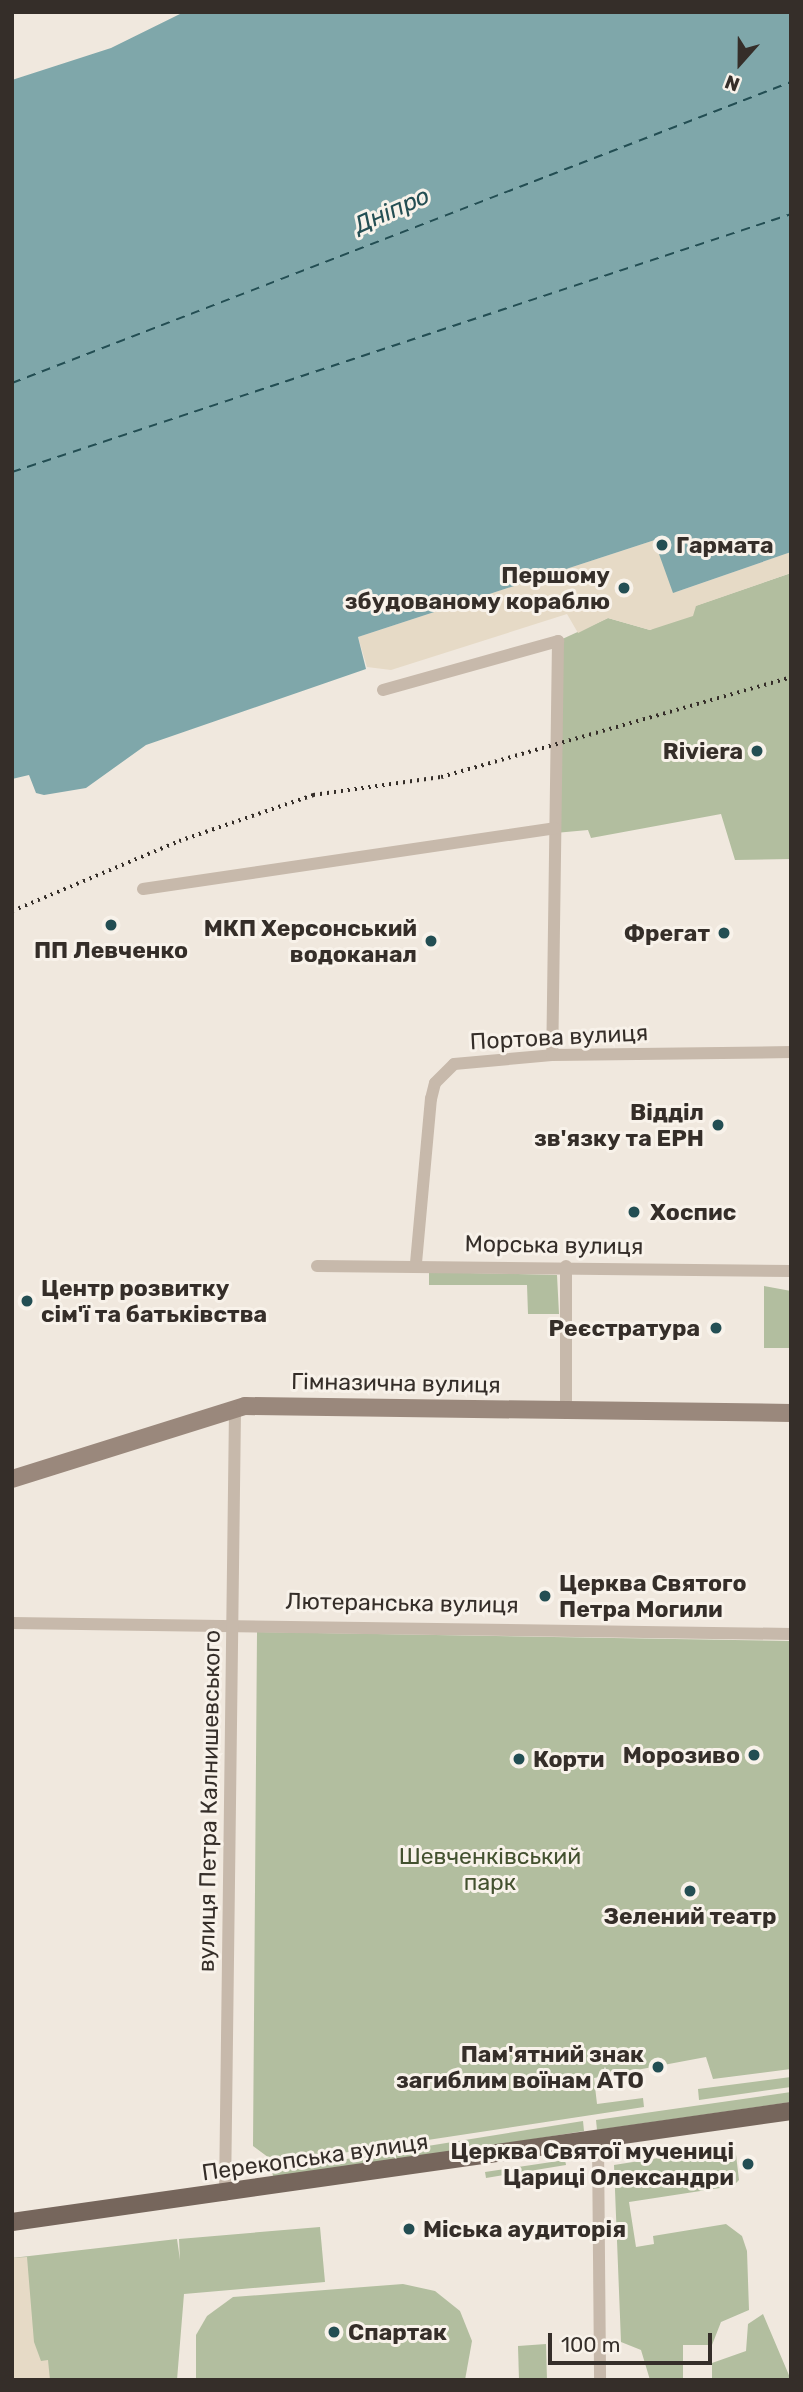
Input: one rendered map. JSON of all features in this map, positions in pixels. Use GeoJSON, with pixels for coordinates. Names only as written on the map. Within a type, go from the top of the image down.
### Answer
{"type":"FeatureCollection","features":[{"type":"Feature","properties":{"kind":"main road","name":"Перекопська вулиця"},"geometry":{"type":"LineString","coordinates":[[12,2222],[598,2142],[791,2111]]}},
{"type":"Feature","properties":{"kind":"street"},"geometry":{"type":"LineString","coordinates":[[383,690],[558,641],[552,1055]]}},
{"type":"Feature","properties":{"kind":"street"},"geometry":{"type":"LineString","coordinates":[[143,889],[555,828]]}},
{"type":"Feature","properties":{"kind":"street","name":"Портова вулиця"},"geometry":{"type":"LineString","coordinates":[[416,1263],[435,1083],[454,1064],[552,1055],[791,1052]]}},
{"type":"Feature","properties":{"kind":"street","name":"Морська вулиця"},"geometry":{"type":"LineString","coordinates":[[317,1266],[416,1263],[791,1271]]}},
{"type":"Feature","properties":{"kind":"street"},"geometry":{"type":"LineString","coordinates":[[566,1266],[566,1410]]}},
{"type":"Feature","properties":{"kind":"street","name":"Гімназична вулиця"},"geometry":{"type":"LineString","coordinates":[[12,1479],[235,1408],[791,1413]]}},
{"type":"Feature","properties":{"kind":"street","name":"вулиця Петра Калнишевського"},"geometry":{"type":"LineString","coordinates":[[225,2195],[235,1408]]}},
{"type":"Feature","properties":{"kind":"street","name":"Лютеранська вулиця"},"geometry":{"type":"LineString","coordinates":[[12,1623],[233,1623],[791,1633]]}},
{"type":"Feature","properties":{"kind":"street"},"geometry":{"type":"LineString","coordinates":[[598,2142],[600,2380]]}},
{"type":"Feature","properties":{"kind":"green space"},"geometry":{"type":"Polygon","coordinates":[[[791,573],[791,859],[735,860],[721,814],[591,838],[588,830],[555,833],[558,641],[608,618],[650,630],[695,606],[791,573]]]}},
{"type":"Feature","properties":{"kind":"green space"},"geometry":{"type":"Polygon","coordinates":[[[429,1272],[557,1275],[559,1314],[528,1314],[527,1285],[429,1285],[429,1272]]]}},
{"type":"Feature","properties":{"kind":"green space"},"geometry":{"type":"Polygon","coordinates":[[[764,1286],[791,1291],[791,1348],[764,1348],[764,1286]]]}},
{"type":"Feature","properties":{"kind":"green space","name":"Шевченківський парк"},"geometry":{"type":"Polygon","coordinates":[[[257,1632],[791,1641],[791,2069],[713,2079],[706,2057],[594,2078],[597,2104],[643,2098],[644,2107],[276,2163],[253,2146],[257,1632]]]}},
{"type":"Feature","properties":{"kind":"green space"},"geometry":{"type":"Polygon","coordinates":[[[791,2077],[791,2087],[699,2100],[698,2089],[791,2077]]]}},
{"type":"Feature","properties":{"kind":"green space"},"geometry":{"type":"Polygon","coordinates":[[[791,2092],[791,2102],[597,2130],[596,2120],[791,2092]]]}},
{"type":"Feature","properties":{"kind":"green space"},"geometry":{"type":"Polygon","coordinates":[[[583,2121],[584,2131],[274,2181],[272,2171],[583,2121]]]}},
{"type":"Feature","properties":{"kind":"green space"},"geometry":{"type":"Polygon","coordinates":[[[735,2146],[739,2180],[733,2186],[629,2202],[636,2247],[654,2244],[653,2236],[726,2224],[742,2236],[747,2251],[749,2310],[721,2322],[712,2345],[683,2345],[683,2380],[650,2380],[641,2350],[621,2342],[614,2165],[735,2146]]]}},
{"type":"Feature","properties":{"kind":"green space"},"geometry":{"type":"Polygon","coordinates":[[[565,2160],[566,2165],[486,2178],[485,2172],[565,2160]]]}},
{"type":"Feature","properties":{"kind":"green space"},"geometry":{"type":"Polygon","coordinates":[[[320,2227],[325,2282],[184,2294],[177,2380],[12,2380],[12,2258],[177,2239],[180,2260],[179,2239],[320,2227]]]}},
{"type":"Feature","properties":{"kind":"green space","name":"Спартак"},"geometry":{"type":"Polygon","coordinates":[[[403,2284],[435,2291],[460,2311],[472,2341],[465,2380],[196,2380],[196,2335],[207,2316],[233,2297],[403,2284]]]}},
{"type":"Feature","properties":{"kind":"green space"},"geometry":{"type":"Polygon","coordinates":[[[763,2314],[791,2380],[712,2380],[712,2363],[746,2351],[748,2324],[763,2314]]]}},
{"type":"Feature","properties":{"kind":"green space"},"geometry":{"type":"Polygon","coordinates":[[[546,2344],[547,2380],[519,2380],[518,2346],[546,2344]]]}},
{"type":"Feature","properties":{"kind":"shaded area"},"geometry":{"type":"Polygon","coordinates":[[[664,537],[669,546],[660,551],[676,592],[791,552],[791,573],[696,606],[693,616],[650,630],[608,618],[578,633],[567,614],[391,670],[367,667],[358,637],[664,537]]]}},
{"type":"Feature","properties":{"kind":"shaded area"},"geometry":{"type":"Polygon","coordinates":[[[27,2257],[34,2342],[41,2361],[48,2360],[50,2380],[12,2380],[12,2258],[27,2257]]]}},
{"type":"Feature","properties":{"kind":"water","name":"Дніпро"},"geometry":{"type":"Polygon","coordinates":[[[184,12],[791,12],[791,552],[673,593],[659,554],[669,546],[664,537],[358,637],[366,669],[146,745],[86,788],[44,795],[36,793],[29,775],[12,779],[12,80],[111,48],[184,12]]]}},
{"type":"Feature","properties":{"kind":"ferry route"},"geometry":{"type":"LineString","coordinates":[[12,383],[791,82]]}},
{"type":"Feature","properties":{"kind":"ferry route"},"geometry":{"type":"LineString","coordinates":[[12,472],[791,214]]}},
{"type":"Feature","properties":{"kind":"railway"},"geometry":{"type":"LineString","coordinates":[[12,911],[179,841],[313,795],[441,777],[791,677]]}},
{"type":"Feature","properties":{"kind":"place","name":"Гармата"},"geometry":{"type":"Point","coordinates":[662,545]}},
{"type":"Feature","properties":{"kind":"place","name":"Першому збудованому кораблю"},"geometry":{"type":"Point","coordinates":[624,588]}},
{"type":"Feature","properties":{"kind":"place","name":"Riviera"},"geometry":{"type":"Point","coordinates":[757,751]}},
{"type":"Feature","properties":{"kind":"place","name":"ПП Левченко"},"geometry":{"type":"Point","coordinates":[111,925]}},
{"type":"Feature","properties":{"kind":"place","name":"Фрегат"},"geometry":{"type":"Point","coordinates":[724,933]}},
{"type":"Feature","properties":{"kind":"place","name":"МКП Херсонський водоканал"},"geometry":{"type":"Point","coordinates":[431,941]}},
{"type":"Feature","properties":{"kind":"place","name":"Відділ зв'язку та ЕРН"},"geometry":{"type":"Point","coordinates":[718,1125]}},
{"type":"Feature","properties":{"kind":"place","name":"Хоспис"},"geometry":{"type":"Point","coordinates":[634,1212]}},
{"type":"Feature","properties":{"kind":"place","name":"Центр розвитку сім'ї та батьківства"},"geometry":{"type":"Point","coordinates":[27,1301]}},
{"type":"Feature","properties":{"kind":"place","name":"Реєстратура"},"geometry":{"type":"Point","coordinates":[716,1328]}},
{"type":"Feature","properties":{"kind":"place","name":"Церква Святого Петра Могили"},"geometry":{"type":"Point","coordinates":[545,1596]}},
{"type":"Feature","properties":{"kind":"place","name":"Морозиво"},"geometry":{"type":"Point","coordinates":[754,1755]}},
{"type":"Feature","properties":{"kind":"place","name":"Корти"},"geometry":{"type":"Point","coordinates":[519,1759]}},
{"type":"Feature","properties":{"kind":"place","name":"Зелений театр"},"geometry":{"type":"Point","coordinates":[690,1891]}},
{"type":"Feature","properties":{"kind":"place","name":"Пам'ятний знак загиблим воїнам АТО"},"geometry":{"type":"Point","coordinates":[658,2067]}},
{"type":"Feature","properties":{"kind":"place","name":"Церква Святої мучениці Цариці Олександри"},"geometry":{"type":"Point","coordinates":[748,2164]}},
{"type":"Feature","properties":{"kind":"place","name":"Міська аудиторія"},"geometry":{"type":"Point","coordinates":[409,2229]}},
{"type":"Feature","properties":{"kind":"place","name":"Спартак"},"geometry":{"type":"Point","coordinates":[334,2332]}}]}
